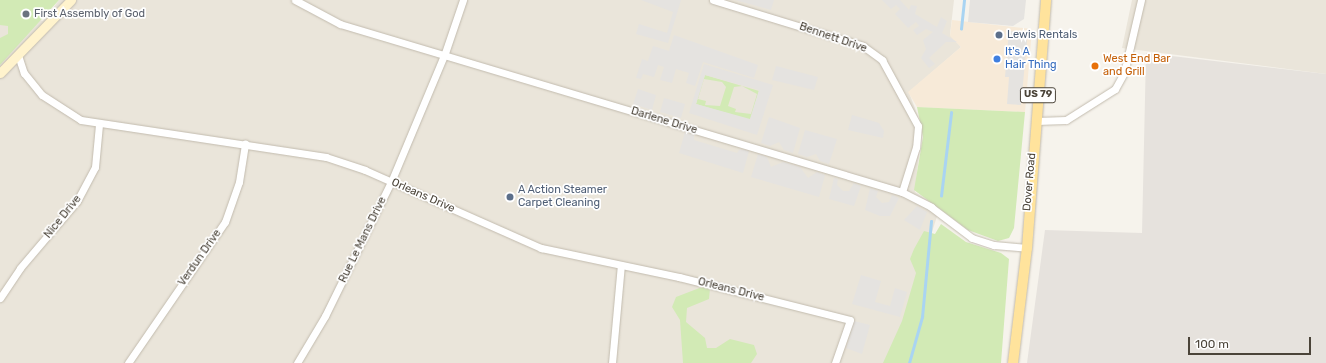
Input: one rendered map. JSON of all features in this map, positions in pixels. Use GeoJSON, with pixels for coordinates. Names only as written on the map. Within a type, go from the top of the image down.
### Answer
{"type":"FeatureCollection","features":[{"type":"Feature","properties":{"kind":"main road"},"geometry":{"type":"LineString","coordinates":[[0,73],[71,0]]}},
{"type":"Feature","properties":{"kind":"main road","name":"Dover Road"},"geometry":{"type":"LineString","coordinates":[[1013,363],[1027,248],[1046,0]]}},
{"type":"Feature","properties":{"kind":"street","name":"Darlene Drive"},"geometry":{"type":"LineString","coordinates":[[295,0],[340,24],[445,53],[902,192],[931,207],[972,238],[994,246],[1027,248]]}},
{"type":"Feature","properties":{"kind":"street","name":"Rue Le Mans Drive"},"geometry":{"type":"LineString","coordinates":[[297,363],[325,316],[391,182],[445,53],[463,0]]}},
{"type":"Feature","properties":{"kind":"street","name":"Bennett Drive"},"geometry":{"type":"LineString","coordinates":[[713,0],[863,46],[882,60],[918,126],[916,147],[902,192]]}},
{"type":"Feature","properties":{"kind":"street"},"geometry":{"type":"LineString","coordinates":[[1036,121],[1066,120],[1115,89],[1124,73],[1141,0]]}},
{"type":"Feature","properties":{"kind":"street","name":"Orleans Drive"},"geometry":{"type":"LineString","coordinates":[[18,55],[24,73],[42,95],[62,111],[99,124],[244,143],[326,157],[391,182],[541,248],[621,265],[850,320],[835,363]]}},
{"type":"Feature","properties":{"kind":"street","name":"Nice Drive"},"geometry":{"type":"LineString","coordinates":[[0,298],[20,268],[78,201],[95,167],[99,124]]}},
{"type":"Feature","properties":{"kind":"street","name":"Verdun Drive"},"geometry":{"type":"LineString","coordinates":[[128,363],[225,222],[239,182],[244,143]]}},
{"type":"Feature","properties":{"kind":"street"},"geometry":{"type":"LineString","coordinates":[[612,363],[621,265]]}},
{"type":"Feature","properties":{"kind":"shaded area"},"geometry":{"type":"Polygon","coordinates":[[[59,0],[954,0],[950,35],[961,47],[909,92],[922,128],[915,192],[940,207],[890,363],[0,363],[0,8],[43,21],[59,0]]]}},
{"type":"Feature","properties":{"kind":"shaded area"},"geometry":{"type":"Polygon","coordinates":[[[641,0],[681,0],[668,43],[636,34],[639,24],[667,33],[673,12],[641,0]]]}},
{"type":"Feature","properties":{"kind":"shaded area"},"geometry":{"type":"Polygon","coordinates":[[[735,0],[774,0],[771,10],[735,0]]]}},
{"type":"Feature","properties":{"kind":"shaded area"},"geometry":{"type":"Polygon","coordinates":[[[882,0],[900,0],[909,10],[911,5],[917,6],[915,14],[937,27],[941,17],[947,21],[942,33],[957,42],[946,42],[929,58],[935,64],[929,68],[921,58],[926,49],[923,40],[933,32],[926,29],[917,35],[913,30],[919,26],[916,22],[908,28],[895,14],[900,9],[896,5],[891,9],[882,0]]]}},
{"type":"Feature","properties":{"kind":"shaded area"},"geometry":{"type":"Polygon","coordinates":[[[970,0],[1026,0],[1024,19],[1013,26],[968,22],[970,0]]]}},
{"type":"Feature","properties":{"kind":"shaded area"},"geometry":{"type":"Polygon","coordinates":[[[1132,0],[1326,0],[1326,74],[1122,48],[1132,0]]]}},
{"type":"Feature","properties":{"kind":"shaded area"},"geometry":{"type":"Polygon","coordinates":[[[952,20],[1032,29],[1025,112],[917,107],[908,92],[961,47],[950,36],[952,20]]]}},
{"type":"Feature","properties":{"kind":"shaded area"},"geometry":{"type":"Polygon","coordinates":[[[1009,31],[1021,32],[1027,41],[1021,105],[1007,104],[1009,77],[1005,77],[1009,31]]]}},
{"type":"Feature","properties":{"kind":"shaded area"},"geometry":{"type":"Polygon","coordinates":[[[674,35],[758,65],[754,78],[703,62],[695,86],[686,83],[689,73],[676,69],[672,83],[660,80],[664,67],[658,65],[654,77],[643,74],[641,79],[636,78],[642,59],[648,61],[653,46],[669,51],[674,35]]]}},
{"type":"Feature","properties":{"kind":"shaded area"},"geometry":{"type":"Polygon","coordinates":[[[1146,53],[1326,74],[1326,363],[1027,363],[1045,230],[1142,233],[1146,53]]]}},
{"type":"Feature","properties":{"kind":"shaded area"},"geometry":{"type":"Polygon","coordinates":[[[704,64],[773,85],[757,135],[689,113],[704,64]],[[705,75],[696,104],[750,119],[759,90],[705,75]]]}},
{"type":"Feature","properties":{"kind":"shaded area"},"geometry":{"type":"Polygon","coordinates":[[[776,66],[818,77],[814,90],[772,80],[776,66]]]}},
{"type":"Feature","properties":{"kind":"shaded area"},"geometry":{"type":"Polygon","coordinates":[[[638,89],[656,95],[652,110],[633,104],[638,89]]]}},
{"type":"Feature","properties":{"kind":"shaded area"},"geometry":{"type":"Polygon","coordinates":[[[664,98],[685,104],[681,118],[660,112],[664,98]]]}},
{"type":"Feature","properties":{"kind":"shaded area"},"geometry":{"type":"Polygon","coordinates":[[[852,115],[879,123],[884,131],[883,138],[848,130],[852,115]]]}},
{"type":"Feature","properties":{"kind":"shaded area"},"geometry":{"type":"Polygon","coordinates":[[[769,117],[800,128],[793,153],[784,150],[779,142],[770,146],[761,143],[769,117]]]}},
{"type":"Feature","properties":{"kind":"shaded area"},"geometry":{"type":"Polygon","coordinates":[[[805,130],[837,139],[829,164],[820,161],[816,154],[807,157],[798,154],[805,130]]]}},
{"type":"Feature","properties":{"kind":"shaded area"},"geometry":{"type":"Polygon","coordinates":[[[685,132],[694,135],[694,140],[737,153],[740,149],[749,151],[743,173],[679,153],[685,132]]]}},
{"type":"Feature","properties":{"kind":"shaded area"},"geometry":{"type":"Polygon","coordinates":[[[758,154],[767,157],[771,167],[783,162],[800,167],[808,178],[817,172],[825,175],[819,197],[751,177],[758,154]]]}},
{"type":"Feature","properties":{"kind":"shaded area"},"geometry":{"type":"Polygon","coordinates":[[[834,178],[838,179],[837,185],[843,191],[849,191],[854,183],[861,186],[854,206],[829,199],[834,178]]]}},
{"type":"Feature","properties":{"kind":"shaded area"},"geometry":{"type":"Polygon","coordinates":[[[870,188],[878,191],[876,197],[882,203],[889,202],[892,195],[899,198],[890,216],[880,216],[865,210],[870,188]]]}},
{"type":"Feature","properties":{"kind":"shaded area"},"geometry":{"type":"Polygon","coordinates":[[[917,206],[927,212],[920,230],[904,220],[917,206]]]}},
{"type":"Feature","properties":{"kind":"shaded area"},"geometry":{"type":"Polygon","coordinates":[[[861,275],[881,281],[875,302],[890,306],[895,288],[907,292],[900,317],[852,304],[861,275]]]}},
{"type":"Feature","properties":{"kind":"shaded area"},"geometry":{"type":"Polygon","coordinates":[[[854,321],[870,325],[862,354],[846,348],[854,321]]]}},
{"type":"Feature","properties":{"kind":"green space","name":"First Assembly of God"},"geometry":{"type":"Polygon","coordinates":[[[0,0],[59,0],[0,65],[0,38],[8,34],[8,26],[0,25],[0,0]]]}},
{"type":"Feature","properties":{"kind":"green space"},"geometry":{"type":"Polygon","coordinates":[[[705,75],[759,91],[750,120],[696,104],[705,75]],[[704,79],[698,99],[706,101],[705,105],[720,106],[726,87],[722,82],[704,79]],[[742,86],[734,87],[728,106],[736,109],[735,112],[751,114],[757,94],[742,86]]]}},
{"type":"Feature","properties":{"kind":"green space"},"geometry":{"type":"Polygon","coordinates":[[[917,107],[1025,112],[1014,228],[1009,238],[998,241],[968,230],[914,190],[923,137],[917,107]]]}},
{"type":"Feature","properties":{"kind":"green space"},"geometry":{"type":"Polygon","coordinates":[[[941,224],[966,242],[1001,253],[1009,259],[1001,363],[883,363],[902,321],[916,273],[910,259],[914,249],[924,231],[935,234],[941,224]]]}},
{"type":"Feature","properties":{"kind":"green space"},"geometry":{"type":"Polygon","coordinates":[[[702,287],[710,288],[709,299],[687,308],[686,322],[705,338],[707,348],[716,348],[730,339],[754,345],[757,354],[751,363],[683,363],[680,320],[672,307],[676,297],[702,287]]]}},
{"type":"Feature","properties":{"kind":"waterway"},"geometry":{"type":"LineString","coordinates":[[961,29],[964,0]]}},
{"type":"Feature","properties":{"kind":"waterway"},"geometry":{"type":"LineString","coordinates":[[941,196],[951,113]]}},
{"type":"Feature","properties":{"kind":"waterway"},"geometry":{"type":"LineString","coordinates":[[909,363],[922,317],[931,221]]}},
{"type":"Feature","properties":{"kind":"place","name":"First Assembly of God"},"geometry":{"type":"Point","coordinates":[26,14]}},
{"type":"Feature","properties":{"kind":"place","name":"Lewis Rentals"},"geometry":{"type":"Point","coordinates":[999,35]}},
{"type":"Feature","properties":{"kind":"place","name":"It's A Hair Thing"},"geometry":{"type":"Point","coordinates":[997,59]}},
{"type":"Feature","properties":{"kind":"place","name":"West End Bar and Grill"},"geometry":{"type":"Point","coordinates":[1095,66]}},
{"type":"Feature","properties":{"kind":"place","name":"A Action Steamer Carpet Cleaning"},"geometry":{"type":"Point","coordinates":[510,197]}}]}
